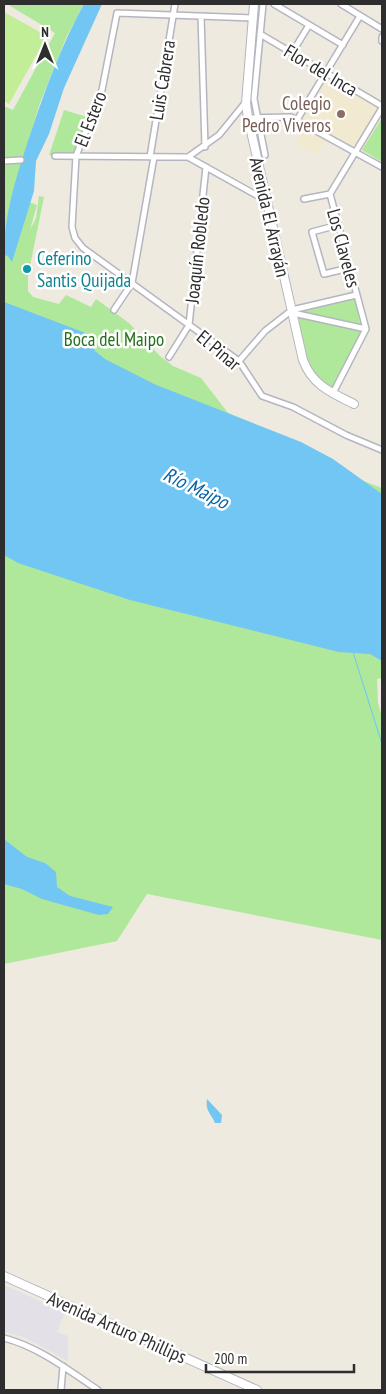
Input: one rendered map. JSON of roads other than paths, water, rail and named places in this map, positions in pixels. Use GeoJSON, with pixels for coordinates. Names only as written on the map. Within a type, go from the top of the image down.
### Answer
{"type":"FeatureCollection","features":[{"type":"Feature","properties":{"kind":"street","name":"Luis Cabrera"},"geometry":{"type":"LineString","coordinates":[[114,310],[132,283],[175,4]]}},
{"type":"Feature","properties":{"kind":"street","name":"Avenida El Arrayán"},"geometry":{"type":"LineString","coordinates":[[254,4],[246,103],[265,155]]}},
{"type":"Feature","properties":{"kind":"street","name":"Avenida El Arrayán"},"geometry":{"type":"LineString","coordinates":[[262,4],[252,118],[266,200],[308,372],[320,386],[354,404]]}},
{"type":"Feature","properties":{"kind":"street"},"geometry":{"type":"LineString","coordinates":[[274,4],[343,45]]}},
{"type":"Feature","properties":{"kind":"street"},"geometry":{"type":"LineString","coordinates":[[341,4],[382,29]]}},
{"type":"Feature","properties":{"kind":"street","name":"El Estero"},"geometry":{"type":"LineString","coordinates":[[72,227],[76,156],[103,85],[117,13],[173,15]]}},
{"type":"Feature","properties":{"kind":"street"},"geometry":{"type":"LineString","coordinates":[[173,15],[253,18]]}},
{"type":"Feature","properties":{"kind":"street"},"geometry":{"type":"LineString","coordinates":[[201,16],[205,147]]}},
{"type":"Feature","properties":{"kind":"street"},"geometry":{"type":"LineString","coordinates":[[297,120],[360,16]]}},
{"type":"Feature","properties":{"kind":"street"},"geometry":{"type":"LineString","coordinates":[[292,53],[309,25]]}},
{"type":"Feature","properties":{"kind":"street","name":"Flor del Inca"},"geometry":{"type":"LineString","coordinates":[[260,34],[382,107]]}},
{"type":"Feature","properties":{"kind":"street"},"geometry":{"type":"LineString","coordinates":[[188,157],[205,147],[226,129],[246,103]]}},
{"type":"Feature","properties":{"kind":"street","name":"Los Claveles"},"geometry":{"type":"LineString","coordinates":[[366,329],[330,194],[382,107]]}},
{"type":"Feature","properties":{"kind":"street"},"geometry":{"type":"LineString","coordinates":[[252,118],[286,116],[297,120],[382,167]]}},
{"type":"Feature","properties":{"kind":"street"},"geometry":{"type":"LineString","coordinates":[[55,156],[188,157],[266,200]]}},
{"type":"Feature","properties":{"kind":"street"},"geometry":{"type":"LineString","coordinates":[[4,161],[21,160]]}},
{"type":"Feature","properties":{"kind":"street","name":"Joaquín Robledo"},"geometry":{"type":"LineString","coordinates":[[169,357],[189,325],[206,167]]}},
{"type":"Feature","properties":{"kind":"street"},"geometry":{"type":"LineString","coordinates":[[304,199],[330,194]]}},
{"type":"Feature","properties":{"kind":"street"},"geometry":{"type":"LineString","coordinates":[[338,225],[312,232],[324,274],[349,268]]}},
{"type":"Feature","properties":{"kind":"street","name":"El Pinar"},"geometry":{"type":"LineString","coordinates":[[72,227],[75,238],[83,248],[239,361],[262,396],[293,407],[346,435],[382,450]]}},
{"type":"Feature","properties":{"kind":"street"},"geometry":{"type":"LineString","coordinates":[[239,361],[262,334],[292,311],[356,295]]}},
{"type":"Feature","properties":{"kind":"street"},"geometry":{"type":"LineString","coordinates":[[292,311],[366,329],[333,393]]}},
{"type":"Feature","properties":{"kind":"street","name":"Avenida Arturo Phillips"},"geometry":{"type":"LineString","coordinates":[[4,1276],[258,1390]]}},
{"type":"Feature","properties":{"kind":"street"},"geometry":{"type":"LineString","coordinates":[[4,1338],[24,1345],[63,1366],[98,1390]]}},
{"type":"Feature","properties":{"kind":"street"},"geometry":{"type":"LineString","coordinates":[[61,1390],[63,1366]]}},
{"type":"Feature","properties":{"kind":"water"},"geometry":{"type":"Polygon","coordinates":[[[84,4],[102,4],[64,88],[49,134],[36,161],[34,191],[12,262],[8,256],[4,255],[6,224],[16,179],[48,85],[68,36],[84,4]]]}},
{"type":"Feature","properties":{"kind":"water","name":"Río Maipo"},"geometry":{"type":"Polygon","coordinates":[[[4,302],[88,334],[95,351],[105,359],[154,384],[301,442],[333,459],[382,494],[382,661],[370,654],[339,652],[130,600],[18,563],[4,555],[4,302]]]}},
{"type":"Feature","properties":{"kind":"water"},"geometry":{"type":"Polygon","coordinates":[[[4,839],[27,857],[45,863],[56,872],[57,887],[70,896],[113,907],[108,914],[99,915],[42,899],[22,889],[4,884],[4,839]]]}},
{"type":"Feature","properties":{"kind":"water"},"geometry":{"type":"Polygon","coordinates":[[[207,1099],[222,1115],[221,1123],[215,1123],[208,1109],[207,1099]]]}},
{"type":"Feature","properties":{"kind":"waterway"},"geometry":{"type":"LineString","coordinates":[[353,652],[382,744]]}},
{"type":"Feature","properties":{"kind":"place","name":"Colegio Pedro Viveros"},"geometry":{"type":"Point","coordinates":[341,114]}},
{"type":"Feature","properties":{"kind":"place","name":"Ceferino Santis Quijada"},"geometry":{"type":"Point","coordinates":[27,269]}},
{"type":"Feature","properties":{"kind":"park label","name":"Boca del Maipo"},"geometry":{"type":"Point","coordinates":[114,339]}}]}
